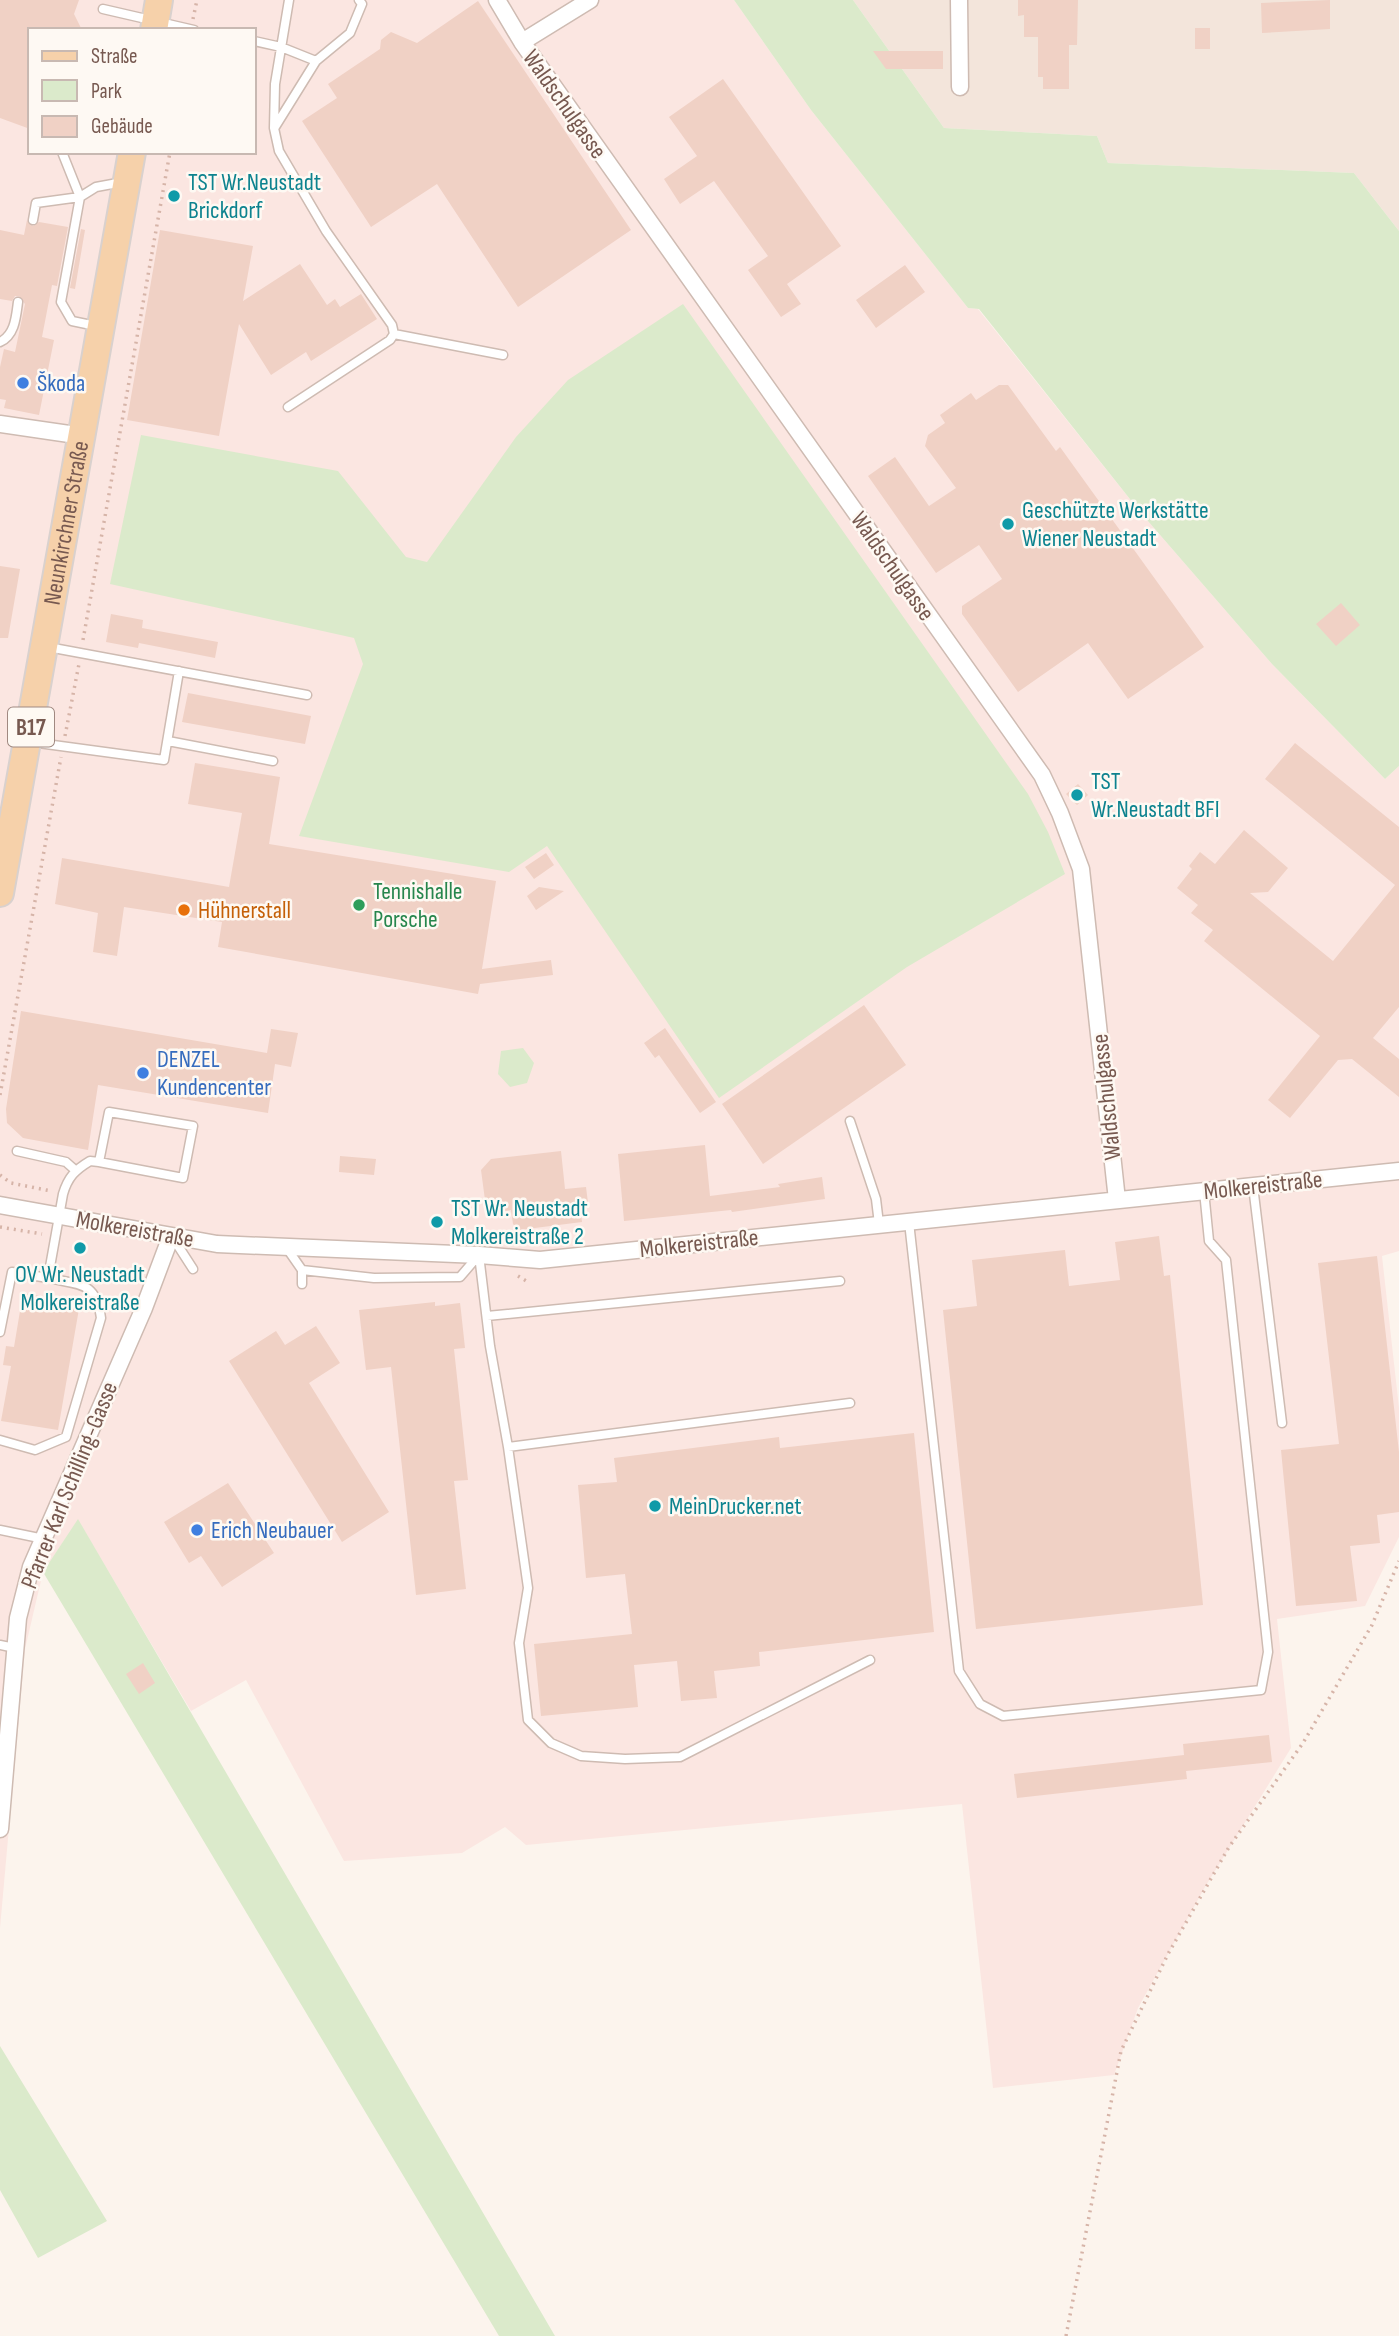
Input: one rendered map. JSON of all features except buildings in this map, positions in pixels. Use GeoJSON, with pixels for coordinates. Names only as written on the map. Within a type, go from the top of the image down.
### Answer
{"type":"FeatureCollection","features":[{"type":"Feature","properties":{"kind":"main road","name":"Neunkirchner Straße"},"geometry":{"type":"LineString","coordinates":[[0,893],[132,154]]}},
{"type":"Feature","properties":{"kind":"street","name":"Waldschulgasse"},"geometry":{"type":"LineString","coordinates":[[496,0],[522,42],[1042,775],[1081,869],[1117,1200]]}},
{"type":"Feature","properties":{"kind":"street"},"geometry":{"type":"LineString","coordinates":[[522,42],[590,0]]}},
{"type":"Feature","properties":{"kind":"street"},"geometry":{"type":"LineString","coordinates":[[959,0],[960,87]]}},
{"type":"Feature","properties":{"kind":"street"},"geometry":{"type":"LineString","coordinates":[[0,424],[83,436]]}},
{"type":"Feature","properties":{"kind":"street","name":"Molkereistraße"},"geometry":{"type":"LineString","coordinates":[[0,1205],[217,1244],[540,1260],[1399,1171]]}},
{"type":"Feature","properties":{"kind":"street","name":"Pfarrer Karl Schilling-Gasse"},"geometry":{"type":"LineString","coordinates":[[0,1829],[8,1647],[31,1567],[144,1308],[171,1236]]}},
{"type":"Feature","properties":{"kind":"lane"},"geometry":{"type":"LineString","coordinates":[[288,407],[390,340],[394,334],[392,325],[326,231],[282,157],[274,128],[275,84],[289,0]]}},
{"type":"Feature","properties":{"kind":"lane"},"geometry":{"type":"LineString","coordinates":[[274,128],[316,61],[350,33],[361,2]]}},
{"type":"Feature","properties":{"kind":"lane"},"geometry":{"type":"LineString","coordinates":[[103,9],[156,17],[188,28]]}},
{"type":"Feature","properties":{"kind":"lane"},"geometry":{"type":"LineString","coordinates":[[256,41],[281,47],[316,61]]}},
{"type":"Feature","properties":{"kind":"lane"},"geometry":{"type":"LineString","coordinates":[[63,154],[80,197],[61,302],[72,321],[102,327]]}},
{"type":"Feature","properties":{"kind":"lane"},"geometry":{"type":"LineString","coordinates":[[33,220],[36,203],[80,197],[96,187],[126,182]]}},
{"type":"Feature","properties":{"kind":"lane"},"geometry":{"type":"LineString","coordinates":[[0,342],[7,339],[14,326],[18,302]]}},
{"type":"Feature","properties":{"kind":"lane"},"geometry":{"type":"LineString","coordinates":[[394,334],[503,355]]}},
{"type":"Feature","properties":{"kind":"lane"},"geometry":{"type":"LineString","coordinates":[[46,646],[307,695]]}},
{"type":"Feature","properties":{"kind":"lane"},"geometry":{"type":"LineString","coordinates":[[28,741],[164,760],[179,671]]}},
{"type":"Feature","properties":{"kind":"lane"},"geometry":{"type":"LineString","coordinates":[[168,741],[273,761]]}},
{"type":"Feature","properties":{"kind":"lane"},"geometry":{"type":"LineString","coordinates":[[47,1278],[63,1194],[67,1181],[75,1170],[90,1161],[183,1178],[193,1126],[109,1112],[99,1162]]}},
{"type":"Feature","properties":{"kind":"lane"},"geometry":{"type":"LineString","coordinates":[[850,1121],[876,1199],[878,1224]]}},
{"type":"Feature","properties":{"kind":"lane"},"geometry":{"type":"LineString","coordinates":[[18,1151],[66,1162],[75,1170]]}},
{"type":"Feature","properties":{"kind":"lane"},"geometry":{"type":"LineString","coordinates":[[1253,1186],[1282,1423]]}},
{"type":"Feature","properties":{"kind":"lane"},"geometry":{"type":"LineString","coordinates":[[909,1222],[959,1671],[980,1704],[1003,1716],[1261,1690],[1268,1652],[1226,1260],[1209,1241],[1204,1191]]}},
{"type":"Feature","properties":{"kind":"lane"},"geometry":{"type":"LineString","coordinates":[[171,1236],[194,1269]]}},
{"type":"Feature","properties":{"kind":"lane"},"geometry":{"type":"LineString","coordinates":[[286,1247],[302,1270],[302,1284]]}},
{"type":"Feature","properties":{"kind":"lane"},"geometry":{"type":"LineString","coordinates":[[302,1270],[374,1278],[460,1277],[480,1255]]}},
{"type":"Feature","properties":{"kind":"lane"},"geometry":{"type":"LineString","coordinates":[[480,1255],[528,1588],[519,1643],[528,1720],[551,1743],[581,1756],[625,1759],[680,1757],[870,1660]]}},
{"type":"Feature","properties":{"kind":"lane"},"geometry":{"type":"LineString","coordinates":[[0,1332],[12,1272],[85,1286],[99,1299],[102,1318],[66,1437],[35,1450],[0,1440]]}},
{"type":"Feature","properties":{"kind":"lane"},"geometry":{"type":"LineString","coordinates":[[487,1316],[840,1281]]}},
{"type":"Feature","properties":{"kind":"lane"},"geometry":{"type":"LineString","coordinates":[[508,1447],[850,1404]]}},
{"type":"Feature","properties":{"kind":"lane"},"geometry":{"type":"LineString","coordinates":[[0,1530],[44,1539]]}},
{"type":"Feature","properties":{"kind":"path"},"geometry":{"type":"LineString","coordinates":[[0,1095],[170,154]]}},
{"type":"Feature","properties":{"kind":"path"},"geometry":{"type":"LineString","coordinates":[[0,1175],[11,1183],[63,1194]]}},
{"type":"Feature","properties":{"kind":"path"},"geometry":{"type":"LineString","coordinates":[[0,1227],[54,1236]]}},
{"type":"Feature","properties":{"kind":"path"},"geometry":{"type":"LineString","coordinates":[[1066,2336],[1121,2051],[1168,1954],[1229,1847],[1303,1742],[1371,1625],[1399,1561]]}},
{"type":"Feature","properties":{"kind":"shaded area"},"geometry":{"type":"Polygon","coordinates":[[[0,0],[734,0],[811,110],[968,308],[978,309],[1141,513],[1272,664],[1385,779],[1399,766],[1399,1251],[1382,1256],[1399,1408],[1399,1537],[1365,1606],[1277,1619],[1291,1748],[1205,1887],[1138,2008],[1114,2075],[993,2088],[962,1804],[526,1845],[505,1827],[462,1853],[344,1861],[246,1680],[191,1711],[78,1520],[43,1572],[25,1649],[0,1928],[0,0]]]}},
{"type":"Feature","properties":{"kind":"shaded area"},"geometry":{"type":"Polygon","coordinates":[[[853,0],[1399,0],[1399,231],[1354,173],[1108,163],[1097,136],[944,128],[853,0]]]}},
{"type":"Feature","properties":{"kind":"green space"},"geometry":{"type":"Polygon","coordinates":[[[734,0],[853,0],[944,128],[1097,136],[1108,163],[1354,173],[1399,231],[1399,766],[1385,779],[1272,664],[1141,513],[979,309],[968,308],[811,110],[734,0]]]}},
{"type":"Feature","properties":{"kind":"green space"},"geometry":{"type":"Polygon","coordinates":[[[683,304],[1028,794],[1048,832],[1065,874],[907,967],[719,1098],[547,846],[509,872],[299,836],[363,664],[354,638],[110,584],[141,435],[338,471],[406,557],[427,562],[516,437],[568,380],[683,304]]]}},
{"type":"Feature","properties":{"kind":"green space"},"geometry":{"type":"Polygon","coordinates":[[[523,1048],[534,1063],[527,1083],[510,1087],[498,1074],[501,1051],[523,1048]]]}},
{"type":"Feature","properties":{"kind":"green space"},"geometry":{"type":"Polygon","coordinates":[[[78,1519],[555,2336],[499,2336],[43,1572],[78,1519]]]}},
{"type":"Feature","properties":{"kind":"green space"},"geometry":{"type":"Polygon","coordinates":[[[0,2046],[107,2221],[38,2258],[0,2190],[0,2046]]]}},
{"type":"Feature","properties":{"kind":"place","name":"TST Wr.Neustadt Brickdorf"},"geometry":{"type":"Point","coordinates":[174,196]}},
{"type":"Feature","properties":{"kind":"place","name":"Škoda"},"geometry":{"type":"Point","coordinates":[23,383]}},
{"type":"Feature","properties":{"kind":"place","name":"Geschützte Werkstätte Wiener Neustadt"},"geometry":{"type":"Point","coordinates":[1008,524]}},
{"type":"Feature","properties":{"kind":"place","name":"TST Wr.Neustadt BFI"},"geometry":{"type":"Point","coordinates":[1077,795]}},
{"type":"Feature","properties":{"kind":"place","name":"Tennishalle Porsche"},"geometry":{"type":"Point","coordinates":[359,905]}},
{"type":"Feature","properties":{"kind":"place","name":"Hühnerstall"},"geometry":{"type":"Point","coordinates":[184,910]}},
{"type":"Feature","properties":{"kind":"place","name":"DENZEL Kundencenter"},"geometry":{"type":"Point","coordinates":[143,1073]}},
{"type":"Feature","properties":{"kind":"place","name":"TST Wr. Neustadt Molkereistraße 2"},"geometry":{"type":"Point","coordinates":[437,1222]}},
{"type":"Feature","properties":{"kind":"place","name":"OV Wr. Neustadt Molkereistraße"},"geometry":{"type":"Point","coordinates":[80,1248]}},
{"type":"Feature","properties":{"kind":"place","name":"MeinDrucker.net"},"geometry":{"type":"Point","coordinates":[655,1506]}},
{"type":"Feature","properties":{"kind":"place","name":"Erich Neubauer"},"geometry":{"type":"Point","coordinates":[197,1530]}}]}
